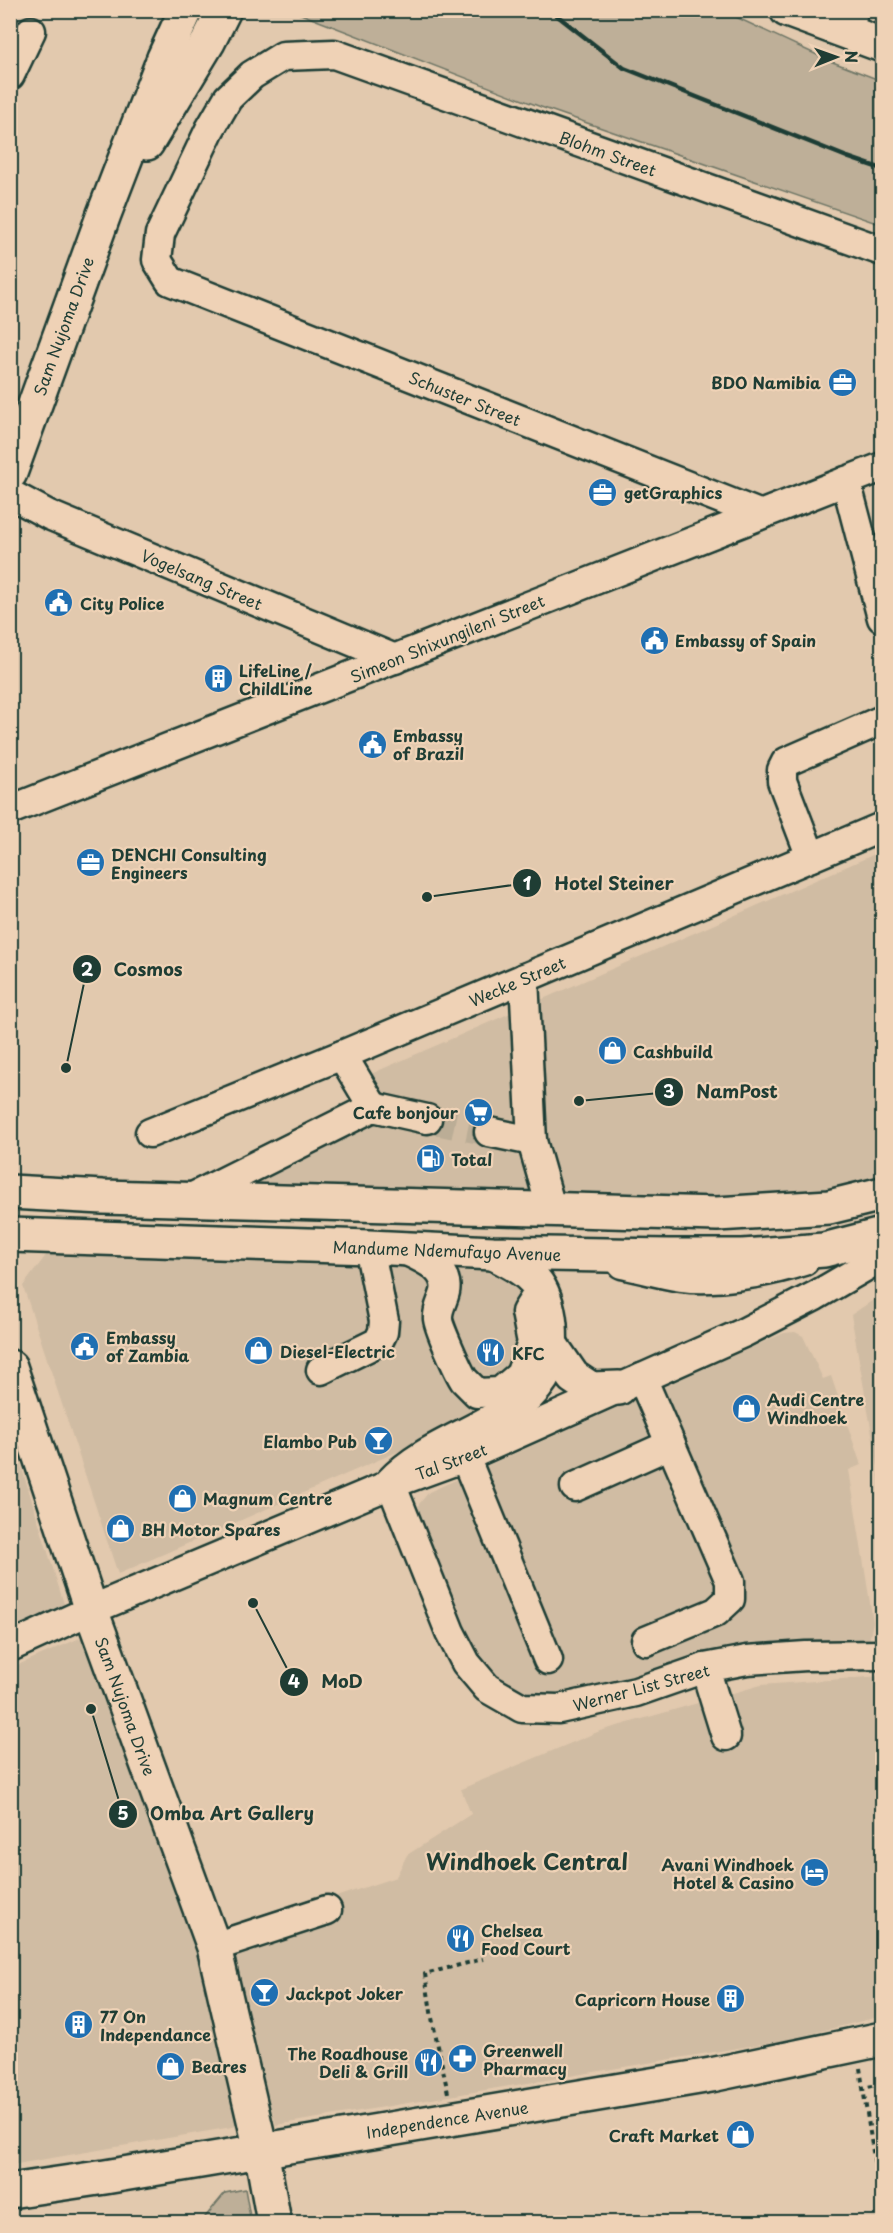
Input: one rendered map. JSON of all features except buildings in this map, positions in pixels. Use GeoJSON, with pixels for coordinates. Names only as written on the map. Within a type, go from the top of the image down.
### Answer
{"type":"FeatureCollection","features":[{"type":"Feature","properties":{"kind":"main road","name":"Sam Nujoma Drive"},"geometry":{"type":"LineString","coordinates":[[10,473],[104,214],[164,58],[186,10]]}},
{"type":"Feature","properties":{"kind":"main road","name":"Sam Nujoma Drive"},"geometry":{"type":"LineString","coordinates":[[104,214],[208,42],[224,10]]}},
{"type":"Feature","properties":{"kind":"main road"},"geometry":{"type":"LineString","coordinates":[[787,10],[851,22],[882,45]]}},
{"type":"Feature","properties":{"kind":"main road"},"geometry":{"type":"LineString","coordinates":[[10,1192],[552,1211],[727,1214],[829,1207],[882,1194]]}},
{"type":"Feature","properties":{"kind":"main road","name":"Mandume Ndemufayo Avenue"},"geometry":{"type":"LineString","coordinates":[[10,1235],[584,1256],[766,1254],[824,1250],[882,1235]]}},
{"type":"Feature","properties":{"kind":"main road"},"geometry":{"type":"LineString","coordinates":[[391,1484],[413,1463],[517,1407],[543,1377],[551,1345],[546,1303],[540,1288],[526,1271],[493,1253]]}},
{"type":"Feature","properties":{"kind":"main road"},"geometry":{"type":"LineString","coordinates":[[551,1345],[573,1377],[591,1389],[631,1383]]}},
{"type":"Feature","properties":{"kind":"main road","name":"Sam Nujoma Drive"},"geometry":{"type":"LineString","coordinates":[[10,1366],[91,1610],[214,1947],[261,2150],[274,2223]]}},
{"type":"Feature","properties":{"kind":"main road","name":"Independence Avenue"},"geometry":{"type":"LineString","coordinates":[[10,2191],[711,2075],[882,2039]]}},
{"type":"Feature","properties":{"kind":"street"},"geometry":{"type":"LineString","coordinates":[[10,75],[30,31]]}},
{"type":"Feature","properties":{"kind":"street","name":"Blohm Street"},"geometry":{"type":"LineString","coordinates":[[170,281],[157,260],[160,234],[210,129],[228,98],[252,75],[283,56],[334,54],[882,250]]}},
{"type":"Feature","properties":{"kind":"street","name":"Schuster Street"},"geometry":{"type":"LineString","coordinates":[[170,281],[759,514]]}},
{"type":"Feature","properties":{"kind":"street","name":"Simeon Shixungileni Street"},"geometry":{"type":"LineString","coordinates":[[10,810],[882,467]]}},
{"type":"Feature","properties":{"kind":"street"},"geometry":{"type":"LineString","coordinates":[[846,481],[882,618]]}},
{"type":"Feature","properties":{"kind":"street","name":"Vogelsang Street"},"geometry":{"type":"LineString","coordinates":[[10,494],[49,515],[395,659]]}},
{"type":"Feature","properties":{"kind":"street"},"geometry":{"type":"LineString","coordinates":[[811,857],[782,781],[782,770],[786,762],[882,720]]}},
{"type":"Feature","properties":{"kind":"street","name":"Wecke Street"},"geometry":{"type":"LineString","coordinates":[[150,1133],[882,827]]}},
{"type":"Feature","properties":{"kind":"street"},"geometry":{"type":"LineString","coordinates":[[524,978],[532,1141],[552,1211]]}},
{"type":"Feature","properties":{"kind":"street"},"geometry":{"type":"LineString","coordinates":[[342,1054],[373,1107]]}},
{"type":"Feature","properties":{"kind":"street"},"geometry":{"type":"LineString","coordinates":[[189,1199],[373,1107],[428,1119]]}},
{"type":"Feature","properties":{"kind":"street"},"geometry":{"type":"LineString","coordinates":[[489,1132],[532,1141]]}},
{"type":"Feature","properties":{"kind":"street"},"geometry":{"type":"LineString","coordinates":[[321,1370],[378,1342],[383,1332],[384,1320],[369,1247]]}},
{"type":"Feature","properties":{"kind":"street"},"geometry":{"type":"LineString","coordinates":[[402,1250],[420,1257],[437,1268],[445,1281],[445,1292],[437,1320],[463,1378],[477,1393],[500,1392],[520,1375],[532,1343],[526,1312],[533,1301],[546,1303]]}},
{"type":"Feature","properties":{"kind":"street","name":"Tal Street"},"geometry":{"type":"LineString","coordinates":[[10,1647],[91,1610],[391,1484],[465,1457],[743,1333],[815,1296],[882,1257]]}},
{"type":"Feature","properties":{"kind":"street"},"geometry":{"type":"LineString","coordinates":[[631,1383],[671,1444],[730,1581],[730,1599],[716,1612],[646,1641]]}},
{"type":"Feature","properties":{"kind":"street"},"geometry":{"type":"LineString","coordinates":[[575,1487],[671,1444]]}},
{"type":"Feature","properties":{"kind":"street"},"geometry":{"type":"LineString","coordinates":[[465,1457],[548,1660]]}},
{"type":"Feature","properties":{"kind":"street","name":"Werner List Street"},"geometry":{"type":"LineString","coordinates":[[391,1484],[450,1632],[466,1663],[487,1688],[522,1708],[560,1709],[636,1692],[705,1668],[747,1660],[806,1656],[882,1655]]}},
{"type":"Feature","properties":{"kind":"street"},"geometry":{"type":"LineString","coordinates":[[705,1668],[726,1736]]}},
{"type":"Feature","properties":{"kind":"street"},"geometry":{"type":"LineString","coordinates":[[214,1947],[327,1910]]}},
{"type":"Feature","properties":{"kind":"path"},"geometry":{"type":"LineString","coordinates":[[454,2117],[432,2018],[425,1974],[483,1959]]}},
{"type":"Feature","properties":{"kind":"path"},"geometry":{"type":"LineString","coordinates":[[882,2084],[864,2088],[882,2209]]}},
{"type":"Feature","properties":{"kind":"shaded area"},"geometry":{"type":"Polygon","coordinates":[[[293,11],[723,11],[830,61],[882,81],[882,225],[541,107],[293,11]]]}},
{"type":"Feature","properties":{"kind":"shaded area"},"geometry":{"type":"Polygon","coordinates":[[[882,851],[882,1194],[829,1207],[189,1199],[372,1107],[357,1080],[882,851]]]}},
{"type":"Feature","properties":{"kind":"shaded area"},"geometry":{"type":"Polygon","coordinates":[[[50,1250],[485,1263],[528,1289],[511,1402],[118,1574],[23,1286],[50,1250]]]}},
{"type":"Feature","properties":{"kind":"shaded area"},"geometry":{"type":"Polygon","coordinates":[[[882,1294],[882,1490],[851,1315],[882,1294]]]}},
{"type":"Feature","properties":{"kind":"shaded area"},"geometry":{"type":"Polygon","coordinates":[[[795,1332],[803,1336],[823,1379],[831,1376],[861,1465],[849,1470],[873,1622],[869,1641],[751,1645],[696,1660],[613,1688],[541,1696],[510,1688],[488,1673],[464,1639],[418,1523],[419,1504],[429,1492],[784,1333],[795,1332]]]}},
{"type":"Feature","properties":{"kind":"shaded area"},"geometry":{"type":"Polygon","coordinates":[[[10,1449],[19,1459],[69,1620],[10,1647],[10,1449]]]}},
{"type":"Feature","properties":{"kind":"shaded area"},"geometry":{"type":"Polygon","coordinates":[[[87,1635],[198,1951],[244,2125],[11,2165],[11,1668],[87,1635]]]}},
{"type":"Feature","properties":{"kind":"shaded area"},"geometry":{"type":"Polygon","coordinates":[[[882,1676],[882,2016],[786,2040],[276,2125],[224,1934],[396,1877],[407,1855],[471,1814],[461,1789],[600,1731],[761,1685],[882,1676]]]}},
{"type":"Feature","properties":{"kind":"shaded area"},"geometry":{"type":"Polygon","coordinates":[[[245,2189],[251,2222],[201,2222],[225,2193],[245,2189]]]}},
{"type":"Feature","properties":{"kind":"tunnel"},"geometry":{"type":"LineString","coordinates":[[427,1119],[489,1132]]}},
{"type":"Feature","properties":{"kind":"railway"},"geometry":{"type":"LineString","coordinates":[[550,10],[624,68],[882,169]]}},
{"type":"Feature","properties":{"kind":"place","name":"BDO Namibia"},"geometry":{"type":"Point","coordinates":[842,382]}},
{"type":"Feature","properties":{"kind":"place","name":"getGraphics"},"geometry":{"type":"Point","coordinates":[603,492]}},
{"type":"Feature","properties":{"kind":"place","name":"City Police"},"geometry":{"type":"Point","coordinates":[59,603]}},
{"type":"Feature","properties":{"kind":"place","name":"Embassy of Spain"},"geometry":{"type":"Point","coordinates":[654,640]}},
{"type":"Feature","properties":{"kind":"place","name":"LifeLine / ChildLine"},"geometry":{"type":"Point","coordinates":[218,679]}},
{"type":"Feature","properties":{"kind":"place","name":"Embassy of Brazil"},"geometry":{"type":"Point","coordinates":[372,744]}},
{"type":"Feature","properties":{"kind":"place","name":"DENCHI Consulting Engineers"},"geometry":{"type":"Point","coordinates":[90,863]}},
{"type":"Feature","properties":{"kind":"place","name":"Hotel Steiner"},"geometry":{"type":"Point","coordinates":[427,897]}},
{"type":"Feature","properties":{"kind":"place","name":"Cashbuild"},"geometry":{"type":"Point","coordinates":[612,1051]}},
{"type":"Feature","properties":{"kind":"place","name":"Cosmos"},"geometry":{"type":"Point","coordinates":[66,1068]}},
{"type":"Feature","properties":{"kind":"place","name":"NamPost"},"geometry":{"type":"Point","coordinates":[579,1101]}},
{"type":"Feature","properties":{"kind":"place","name":"Cafe bonjour"},"geometry":{"type":"Point","coordinates":[479,1112]}},
{"type":"Feature","properties":{"kind":"place","name":"Total"},"geometry":{"type":"Point","coordinates":[430,1159]}},
{"type":"Feature","properties":{"kind":"place","name":"Embassy of Zambia"},"geometry":{"type":"Point","coordinates":[85,1346]}},
{"type":"Feature","properties":{"kind":"place","name":"Diesel-Electric"},"geometry":{"type":"Point","coordinates":[259,1351]}},
{"type":"Feature","properties":{"kind":"place","name":"KFC"},"geometry":{"type":"Point","coordinates":[491,1353]}},
{"type":"Feature","properties":{"kind":"place","name":"Audi Centre Windhoek"},"geometry":{"type":"Point","coordinates":[746,1408]}},
{"type":"Feature","properties":{"kind":"place","name":"Elambo Pub"},"geometry":{"type":"Point","coordinates":[378,1441]}},
{"type":"Feature","properties":{"kind":"place","name":"Magnum Centre"},"geometry":{"type":"Point","coordinates":[182,1498]}},
{"type":"Feature","properties":{"kind":"place","name":"BH Motor Spares"},"geometry":{"type":"Point","coordinates":[120,1529]}},
{"type":"Feature","properties":{"kind":"place","name":"MoD"},"geometry":{"type":"Point","coordinates":[253,1603]}},
{"type":"Feature","properties":{"kind":"place","name":"Omba Art Gallery"},"geometry":{"type":"Point","coordinates":[91,1709]}},
{"type":"Feature","properties":{"kind":"place","name":"Avani Windhoek Hotel & Casino"},"geometry":{"type":"Point","coordinates":[815,1873]}},
{"type":"Feature","properties":{"kind":"place","name":"Chelsea Food Court"},"geometry":{"type":"Point","coordinates":[460,1939]}},
{"type":"Feature","properties":{"kind":"place","name":"Jackpot Joker"},"geometry":{"type":"Point","coordinates":[265,1993]}},
{"type":"Feature","properties":{"kind":"place","name":"Capricorn House"},"geometry":{"type":"Point","coordinates":[731,1999]}},
{"type":"Feature","properties":{"kind":"place","name":"77 On Independance"},"geometry":{"type":"Point","coordinates":[79,2025]}},
{"type":"Feature","properties":{"kind":"place","name":"Greenwell Pharmacy"},"geometry":{"type":"Point","coordinates":[462,2059]}},
{"type":"Feature","properties":{"kind":"place","name":"The Roadhouse Deli & Grill"},"geometry":{"type":"Point","coordinates":[429,2062]}},
{"type":"Feature","properties":{"kind":"place","name":"Beares"},"geometry":{"type":"Point","coordinates":[170,2066]}},
{"type":"Feature","properties":{"kind":"place","name":"Craft Market"},"geometry":{"type":"Point","coordinates":[740,2135]}},
{"type":"Feature","properties":{"kind":"district","name":"Windhoek Central"},"geometry":{"type":"Point","coordinates":[527,1860]}}]}
